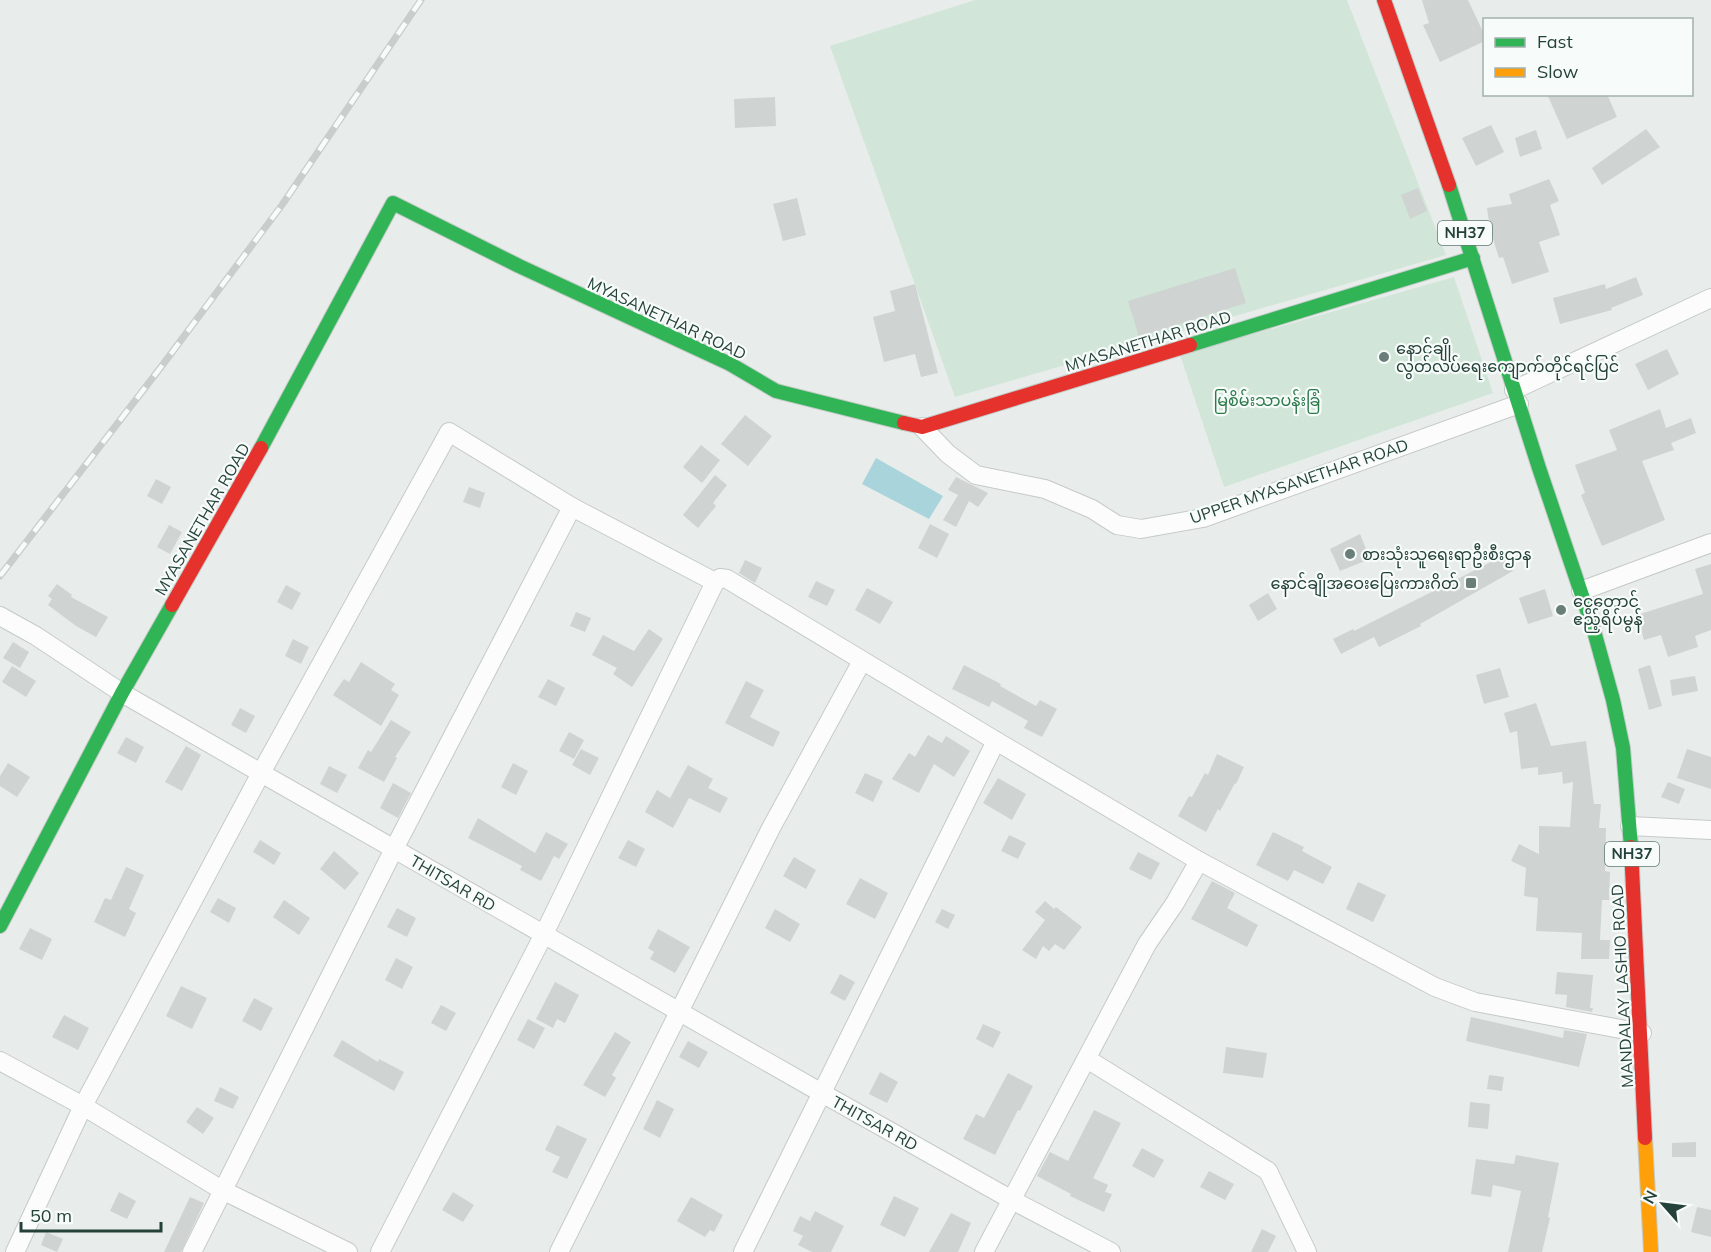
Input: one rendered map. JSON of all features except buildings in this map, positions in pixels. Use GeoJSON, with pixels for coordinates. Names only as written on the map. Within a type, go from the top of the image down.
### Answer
{"type":"FeatureCollection","features":[{"type":"Feature","properties":{"kind":"main road","name":"MANDALAY LASHIO ROAD"},"geometry":{"type":"LineString","coordinates":[[1384,0],[1473,258],[1594,631],[1613,700],[1623,748],[1630,826],[1651,1252]]}},
{"type":"Feature","properties":{"kind":"main road","name":"MYASANETHAR ROAD"},"geometry":{"type":"LineString","coordinates":[[122,693],[278,418],[393,203],[519,266],[730,364],[776,391],[922,428],[1473,258]]}},
{"type":"Feature","properties":{"kind":"main road"},"geometry":{"type":"LineString","coordinates":[[0,926],[122,693]]}},
{"type":"Feature","properties":{"kind":"street","name":"UPPER MYASANETHAR ROAD"},"geometry":{"type":"LineString","coordinates":[[922,428],[948,454],[976,475],[1045,489],[1092,509],[1117,525],[1141,529],[1203,518],[1517,397],[1711,298]]}},
{"type":"Feature","properties":{"kind":"street"},"geometry":{"type":"LineString","coordinates":[[15,1252],[83,1106],[261,773],[449,432],[572,507],[715,582]]}},
{"type":"Feature","properties":{"kind":"street"},"geometry":{"type":"LineString","coordinates":[[192,1252],[394,849],[572,507]]}},
{"type":"Feature","properties":{"kind":"street"},"geometry":{"type":"LineString","coordinates":[[1581,591],[1711,543]]}},
{"type":"Feature","properties":{"kind":"street"},"geometry":{"type":"LineString","coordinates":[[380,1252],[544,934],[715,582],[720,578],[727,579],[1199,861],[1435,987],[1475,1002],[1642,1033]]}},
{"type":"Feature","properties":{"kind":"street","name":"THITSAR RD"},"geometry":{"type":"LineString","coordinates":[[0,616],[36,636],[122,693],[261,773],[820,1092],[1012,1200],[1111,1252]]}},
{"type":"Feature","properties":{"kind":"street"},"geometry":{"type":"LineString","coordinates":[[559,1252],[771,828],[862,661]]}},
{"type":"Feature","properties":{"kind":"street"},"geometry":{"type":"LineString","coordinates":[[743,1252],[820,1092],[996,741]]}},
{"type":"Feature","properties":{"kind":"street"},"geometry":{"type":"LineString","coordinates":[[1630,826],[1711,830]]}},
{"type":"Feature","properties":{"kind":"street"},"geometry":{"type":"LineString","coordinates":[[984,1252],[1147,944],[1175,903],[1199,861]]}},
{"type":"Feature","properties":{"kind":"street"},"geometry":{"type":"LineString","coordinates":[[1087,1059],[1268,1172],[1307,1252]]}},
{"type":"Feature","properties":{"kind":"street"},"geometry":{"type":"LineString","coordinates":[[0,1061],[83,1106],[222,1190],[348,1252]]}},
{"type":"Feature","properties":{"kind":"green space"},"geometry":{"type":"Polygon","coordinates":[[[975,0],[1347,0],[1446,255],[955,397],[830,46],[975,0]]]}},
{"type":"Feature","properties":{"kind":"green space","name":"မြစိမ်းသာပန်းခြံ"},"geometry":{"type":"Polygon","coordinates":[[[1454,277],[1493,393],[1224,487],[1180,355],[1454,277]]]}},
{"type":"Feature","properties":{"kind":"water"},"geometry":{"type":"Polygon","coordinates":[[[876,458],[943,496],[929,519],[862,484],[876,458]]]}},
{"type":"Feature","properties":{"kind":"railway"},"geometry":{"type":"LineString","coordinates":[[0,576],[282,205],[421,0]]}},
{"type":"Feature","properties":{"kind":"traffic: fast"},"geometry":{"type":"LineString","coordinates":[[1449,185],[1539,468],[1594,631],[1613,700],[1623,748],[1631,847]]}},
{"type":"Feature","properties":{"kind":"traffic: fast"},"geometry":{"type":"LineString","coordinates":[[261,448],[393,203],[519,266],[730,364],[776,391],[904,423]]}},
{"type":"Feature","properties":{"kind":"traffic: fast"},"geometry":{"type":"LineString","coordinates":[[1190,345],[1473,258]]}},
{"type":"Feature","properties":{"kind":"traffic: fast"},"geometry":{"type":"LineString","coordinates":[[0,926],[122,693],[172,605]]}},
{"type":"Feature","properties":{"kind":"traffic: slow"},"geometry":{"type":"LineString","coordinates":[[1645,1138],[1651,1252]]}},
{"type":"Feature","properties":{"kind":"traffic: jam"},"geometry":{"type":"LineString","coordinates":[[1384,0],[1449,185]]}},
{"type":"Feature","properties":{"kind":"traffic: jam"},"geometry":{"type":"LineString","coordinates":[[904,423],[922,427],[1190,345]]}},
{"type":"Feature","properties":{"kind":"traffic: jam"},"geometry":{"type":"LineString","coordinates":[[172,605],[261,448]]}},
{"type":"Feature","properties":{"kind":"traffic: jam"},"geometry":{"type":"LineString","coordinates":[[1631,847],[1645,1138]]}},
{"type":"Feature","properties":{"kind":"place","name":"နောင်ချို လွတ်လပ်ရေးကျောက်တိုင်ရင်ပြင်"},"geometry":{"type":"Point","coordinates":[1384,357]}},
{"type":"Feature","properties":{"kind":"place","name":"စားသုံးသူရေးရာဦးစီးဌာန"},"geometry":{"type":"Point","coordinates":[1350,554]}},
{"type":"Feature","properties":{"kind":"place","name":"နောင်ချိုအဝေးပြေးကားဂိတ်"},"geometry":{"type":"Point","coordinates":[1471,583]}},
{"type":"Feature","properties":{"kind":"place","name":"ငွေတောင် ဧည့်ရိပ်မွန်"},"geometry":{"type":"Point","coordinates":[1561,610]}}]}
